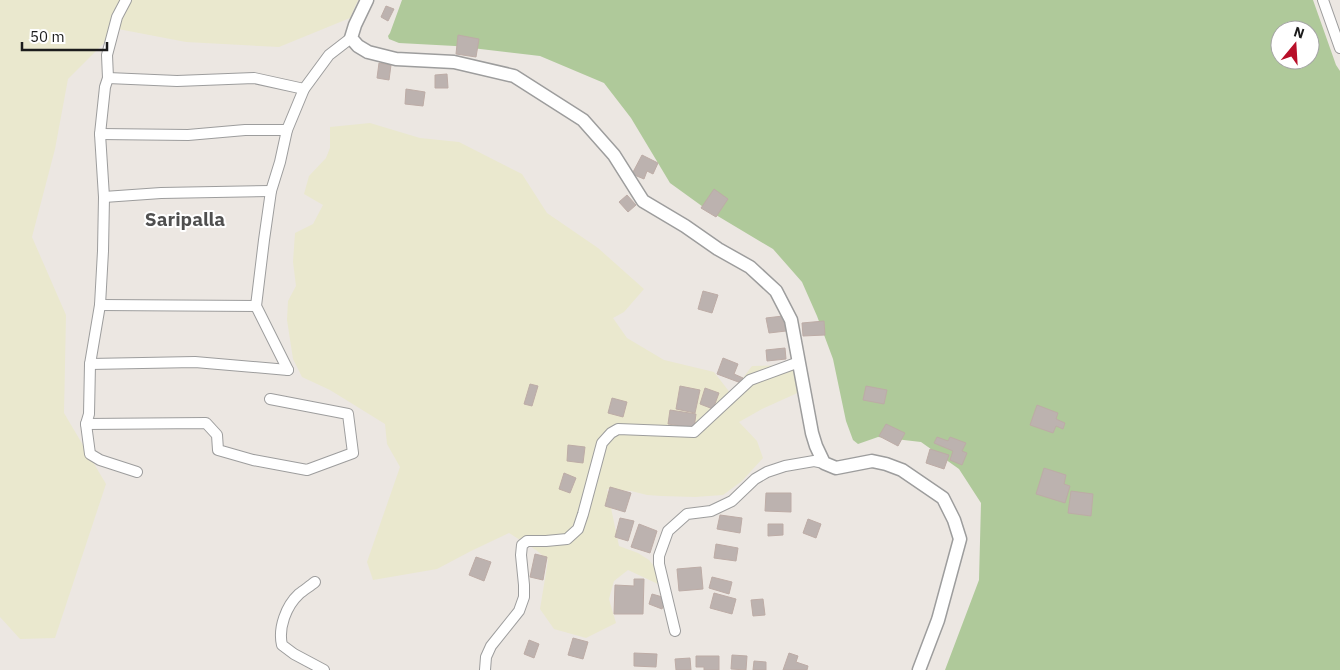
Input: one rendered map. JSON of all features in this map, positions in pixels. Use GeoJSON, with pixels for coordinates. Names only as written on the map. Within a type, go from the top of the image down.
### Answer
{"type":"FeatureCollection","features":[{"type":"Feature","properties":{"kind":"street"},"geometry":{"type":"LineString","coordinates":[[126,0],[117,17],[106,55],[108,78],[105,86],[100,134],[104,197],[103,251],[100,305],[90,364],[89,414],[86,424],[90,454],[100,460],[137,472]]}},
{"type":"Feature","properties":{"kind":"street"},"geometry":{"type":"LineString","coordinates":[[90,364],[195,362],[288,370],[256,306],[271,191],[287,130],[304,89],[329,55],[351,38],[367,0]]}},
{"type":"Feature","properties":{"kind":"street"},"geometry":{"type":"LineString","coordinates":[[1323,0],[1340,48]]}},
{"type":"Feature","properties":{"kind":"street"},"geometry":{"type":"LineString","coordinates":[[351,38],[358,46],[368,52],[396,58],[454,62],[514,76],[583,120],[614,155],[643,201],[685,226],[718,250],[750,267],[776,291],[791,320],[812,433],[824,463]]}},
{"type":"Feature","properties":{"kind":"street"},"geometry":{"type":"LineString","coordinates":[[108,78],[177,81],[254,78],[304,89]]}},
{"type":"Feature","properties":{"kind":"street"},"geometry":{"type":"LineString","coordinates":[[100,134],[188,136],[245,130],[287,130]]}},
{"type":"Feature","properties":{"kind":"street"},"geometry":{"type":"LineString","coordinates":[[104,197],[161,193],[271,191]]}},
{"type":"Feature","properties":{"kind":"street"},"geometry":{"type":"LineString","coordinates":[[100,305],[256,306]]}},
{"type":"Feature","properties":{"kind":"street"},"geometry":{"type":"LineString","coordinates":[[485,670],[486,657],[491,646],[519,611],[524,597],[520,555],[522,545],[527,541],[546,542],[567,539],[578,529],[602,443],[611,433],[618,429],[694,432],[750,380],[799,362]]}},
{"type":"Feature","properties":{"kind":"street"},"geometry":{"type":"LineString","coordinates":[[86,424],[206,423],[217,435],[218,450],[252,460],[307,470],[353,453],[348,414],[270,400]]}},
{"type":"Feature","properties":{"kind":"street"},"geometry":{"type":"LineString","coordinates":[[675,631],[658,556],[668,531],[687,514],[711,511],[732,501],[755,479],[767,472],[785,466],[814,461],[836,468],[872,461],[902,470],[943,498],[954,520],[960,539],[938,620],[918,670]]}},
{"type":"Feature","properties":{"kind":"street"},"geometry":{"type":"LineString","coordinates":[[315,582],[298,595],[288,608],[280,637],[282,645],[294,654],[324,670]]}},
{"type":"Feature","properties":{"kind":"shaded area"},"geometry":{"type":"Polygon","coordinates":[[[0,0],[358,0],[350,18],[279,47],[186,42],[118,29],[68,79],[55,149],[32,237],[66,315],[64,413],[106,484],[55,638],[20,639],[0,617],[0,0]]]}},
{"type":"Feature","properties":{"kind":"shaded area"},"geometry":{"type":"Polygon","coordinates":[[[370,123],[420,138],[459,142],[522,174],[547,213],[598,248],[644,289],[624,312],[613,318],[627,338],[664,360],[714,372],[731,394],[752,366],[795,365],[804,390],[762,409],[739,422],[757,441],[763,458],[742,481],[723,495],[695,497],[661,496],[607,489],[619,546],[638,553],[649,560],[657,570],[658,584],[628,570],[614,581],[609,599],[616,623],[586,638],[554,629],[540,609],[548,560],[509,533],[437,569],[373,580],[367,562],[400,467],[387,444],[385,424],[330,390],[302,377],[293,359],[287,320],[288,301],[296,286],[293,262],[295,233],[313,224],[323,205],[304,194],[309,176],[326,158],[330,148],[330,127],[370,123]]]}},
{"type":"Feature","properties":{"kind":"green space"},"geometry":{"type":"Polygon","coordinates":[[[402,0],[1313,0],[1336,65],[1340,71],[1340,670],[945,670],[979,580],[981,503],[959,469],[921,442],[878,437],[858,444],[853,440],[846,421],[833,359],[802,282],[773,249],[706,209],[670,183],[631,118],[604,83],[540,56],[455,46],[399,43],[389,39],[388,36],[402,0]]]}},
{"type":"Feature","properties":{"kind":"building"},"geometry":{"type":"Polygon","coordinates":[[[386,6],[394,9],[388,21],[381,17],[386,6]]]}},
{"type":"Feature","properties":{"kind":"building"},"geometry":{"type":"Polygon","coordinates":[[[458,35],[479,39],[476,57],[456,54],[458,35]]]}},
{"type":"Feature","properties":{"kind":"building"},"geometry":{"type":"Polygon","coordinates":[[[379,63],[391,65],[389,80],[377,78],[379,63]]]}},
{"type":"Feature","properties":{"kind":"building"},"geometry":{"type":"Polygon","coordinates":[[[447,74],[448,88],[435,88],[435,75],[447,74]]]}},
{"type":"Feature","properties":{"kind":"building"},"geometry":{"type":"Polygon","coordinates":[[[406,89],[425,92],[423,106],[405,104],[406,89]]]}},
{"type":"Feature","properties":{"kind":"building"},"geometry":{"type":"Polygon","coordinates":[[[642,155],[658,163],[653,174],[647,171],[644,179],[632,174],[642,155]]]}},
{"type":"Feature","properties":{"kind":"building"},"geometry":{"type":"Polygon","coordinates":[[[714,189],[728,199],[716,217],[701,208],[714,189]]]}},
{"type":"Feature","properties":{"kind":"building"},"geometry":{"type":"Polygon","coordinates":[[[627,195],[636,205],[628,212],[619,202],[627,195]]]}},
{"type":"Feature","properties":{"kind":"building"},"geometry":{"type":"Polygon","coordinates":[[[703,291],[718,295],[712,313],[698,309],[703,291]]]}},
{"type":"Feature","properties":{"kind":"building"},"geometry":{"type":"Polygon","coordinates":[[[783,316],[786,331],[769,333],[766,318],[783,316]]]}},
{"type":"Feature","properties":{"kind":"building"},"geometry":{"type":"Polygon","coordinates":[[[824,321],[825,335],[803,336],[802,323],[824,321]]]}},
{"type":"Feature","properties":{"kind":"building"},"geometry":{"type":"Polygon","coordinates":[[[785,348],[786,359],[767,361],[766,350],[785,348]]]}},
{"type":"Feature","properties":{"kind":"building"},"geometry":{"type":"Polygon","coordinates":[[[723,358],[738,364],[734,374],[743,378],[741,383],[717,374],[723,358]]]}},
{"type":"Feature","properties":{"kind":"building"},"geometry":{"type":"Polygon","coordinates":[[[530,384],[538,386],[532,406],[524,404],[530,384]]]}},
{"type":"Feature","properties":{"kind":"building"},"geometry":{"type":"Polygon","coordinates":[[[680,386],[700,390],[695,413],[676,409],[680,386]]]}},
{"type":"Feature","properties":{"kind":"building"},"geometry":{"type":"Polygon","coordinates":[[[866,386],[887,390],[884,404],[863,400],[866,386]]]}},
{"type":"Feature","properties":{"kind":"building"},"geometry":{"type":"Polygon","coordinates":[[[705,388],[719,393],[713,409],[700,404],[705,388]]]}},
{"type":"Feature","properties":{"kind":"building"},"geometry":{"type":"Polygon","coordinates":[[[612,398],[627,402],[623,417],[608,413],[612,398]]]}},
{"type":"Feature","properties":{"kind":"building"},"geometry":{"type":"Polygon","coordinates":[[[1037,405],[1058,413],[1056,419],[1065,423],[1063,429],[1056,426],[1053,433],[1030,425],[1037,405]]]}},
{"type":"Feature","properties":{"kind":"building"},"geometry":{"type":"Polygon","coordinates":[[[670,410],[696,414],[694,428],[668,424],[670,410]]]}},
{"type":"Feature","properties":{"kind":"building"},"geometry":{"type":"Polygon","coordinates":[[[886,424],[905,433],[898,446],[879,436],[886,424]]]}},
{"type":"Feature","properties":{"kind":"building"},"geometry":{"type":"Polygon","coordinates":[[[937,437],[948,441],[950,437],[966,443],[962,451],[967,453],[962,465],[950,460],[953,451],[934,443],[937,437]]]}},
{"type":"Feature","properties":{"kind":"building"},"geometry":{"type":"Polygon","coordinates":[[[568,445],[585,447],[583,463],[567,461],[568,445]]]}},
{"type":"Feature","properties":{"kind":"building"},"geometry":{"type":"Polygon","coordinates":[[[930,449],[949,455],[944,469],[926,463],[930,449]]]}},
{"type":"Feature","properties":{"kind":"building"},"geometry":{"type":"Polygon","coordinates":[[[1044,468],[1066,475],[1064,484],[1070,486],[1065,503],[1036,494],[1044,468]]]}},
{"type":"Feature","properties":{"kind":"building"},"geometry":{"type":"Polygon","coordinates":[[[564,473],[576,478],[570,493],[559,489],[564,473]]]}},
{"type":"Feature","properties":{"kind":"building"},"geometry":{"type":"Polygon","coordinates":[[[610,487],[631,493],[625,512],[605,506],[610,487]]]}},
{"type":"Feature","properties":{"kind":"building"},"geometry":{"type":"Polygon","coordinates":[[[1071,491],[1093,494],[1091,516],[1068,513],[1071,491]]]}},
{"type":"Feature","properties":{"kind":"building"},"geometry":{"type":"Polygon","coordinates":[[[766,493],[791,493],[791,512],[765,511],[766,493]]]}},
{"type":"Feature","properties":{"kind":"building"},"geometry":{"type":"Polygon","coordinates":[[[720,515],[742,518],[740,533],[717,529],[720,515]]]}},
{"type":"Feature","properties":{"kind":"building"},"geometry":{"type":"Polygon","coordinates":[[[620,518],[634,521],[628,541],[615,537],[620,518]]]}},
{"type":"Feature","properties":{"kind":"building"},"geometry":{"type":"Polygon","coordinates":[[[808,519],[821,524],[816,538],[803,533],[808,519]]]}},
{"type":"Feature","properties":{"kind":"building"},"geometry":{"type":"Polygon","coordinates":[[[639,524],[657,531],[650,553],[631,547],[639,524]]]}},
{"type":"Feature","properties":{"kind":"building"},"geometry":{"type":"Polygon","coordinates":[[[768,524],[783,524],[783,535],[768,536],[768,524]]]}},
{"type":"Feature","properties":{"kind":"building"},"geometry":{"type":"Polygon","coordinates":[[[716,544],[738,548],[736,561],[714,558],[716,544]]]}},
{"type":"Feature","properties":{"kind":"building"},"geometry":{"type":"Polygon","coordinates":[[[535,554],[547,557],[543,580],[530,577],[535,554]]]}},
{"type":"Feature","properties":{"kind":"building"},"geometry":{"type":"Polygon","coordinates":[[[476,557],[491,562],[484,581],[469,575],[476,557]]]}},
{"type":"Feature","properties":{"kind":"building"},"geometry":{"type":"Polygon","coordinates":[[[701,567],[703,589],[679,591],[677,569],[701,567]]]}},
{"type":"Feature","properties":{"kind":"building"},"geometry":{"type":"Polygon","coordinates":[[[712,577],[732,582],[729,594],[709,588],[712,577]]]}},
{"type":"Feature","properties":{"kind":"building"},"geometry":{"type":"Polygon","coordinates":[[[634,579],[644,579],[643,614],[614,614],[615,585],[634,586],[634,579]]]}},
{"type":"Feature","properties":{"kind":"building"},"geometry":{"type":"Polygon","coordinates":[[[714,593],[736,599],[732,614],[710,608],[714,593]]]}},
{"type":"Feature","properties":{"kind":"building"},"geometry":{"type":"Polygon","coordinates":[[[652,594],[666,598],[662,609],[649,604],[652,594]]]}},
{"type":"Feature","properties":{"kind":"building"},"geometry":{"type":"Polygon","coordinates":[[[763,599],[765,615],[753,616],[751,600],[763,599]]]}},
{"type":"Feature","properties":{"kind":"building"},"geometry":{"type":"Polygon","coordinates":[[[573,638],[588,642],[583,659],[568,655],[573,638]]]}},
{"type":"Feature","properties":{"kind":"building"},"geometry":{"type":"Polygon","coordinates":[[[529,640],[539,644],[534,658],[524,654],[529,640]]]}},
{"type":"Feature","properties":{"kind":"building"},"geometry":{"type":"Polygon","coordinates":[[[634,653],[657,654],[656,667],[634,666],[634,653]]]}},
{"type":"Feature","properties":{"kind":"building"},"geometry":{"type":"Polygon","coordinates":[[[789,653],[798,656],[796,662],[808,666],[807,670],[783,670],[789,653]]]}},
{"type":"Feature","properties":{"kind":"building"},"geometry":{"type":"Polygon","coordinates":[[[732,655],[747,656],[746,670],[731,669],[732,655]]]}},
{"type":"Feature","properties":{"kind":"building"},"geometry":{"type":"Polygon","coordinates":[[[696,656],[719,656],[719,670],[704,670],[704,667],[696,667],[696,656]]]}},
{"type":"Feature","properties":{"kind":"building"},"geometry":{"type":"Polygon","coordinates":[[[690,658],[691,670],[676,670],[675,659],[690,658]]]}},
{"type":"Feature","properties":{"kind":"building"},"geometry":{"type":"Polygon","coordinates":[[[754,661],[766,662],[766,670],[753,670],[754,661]]]}},
{"type":"Feature","properties":{"kind":"district","name":"Saripalla"},"geometry":{"type":"Point","coordinates":[185,219]}}]}
